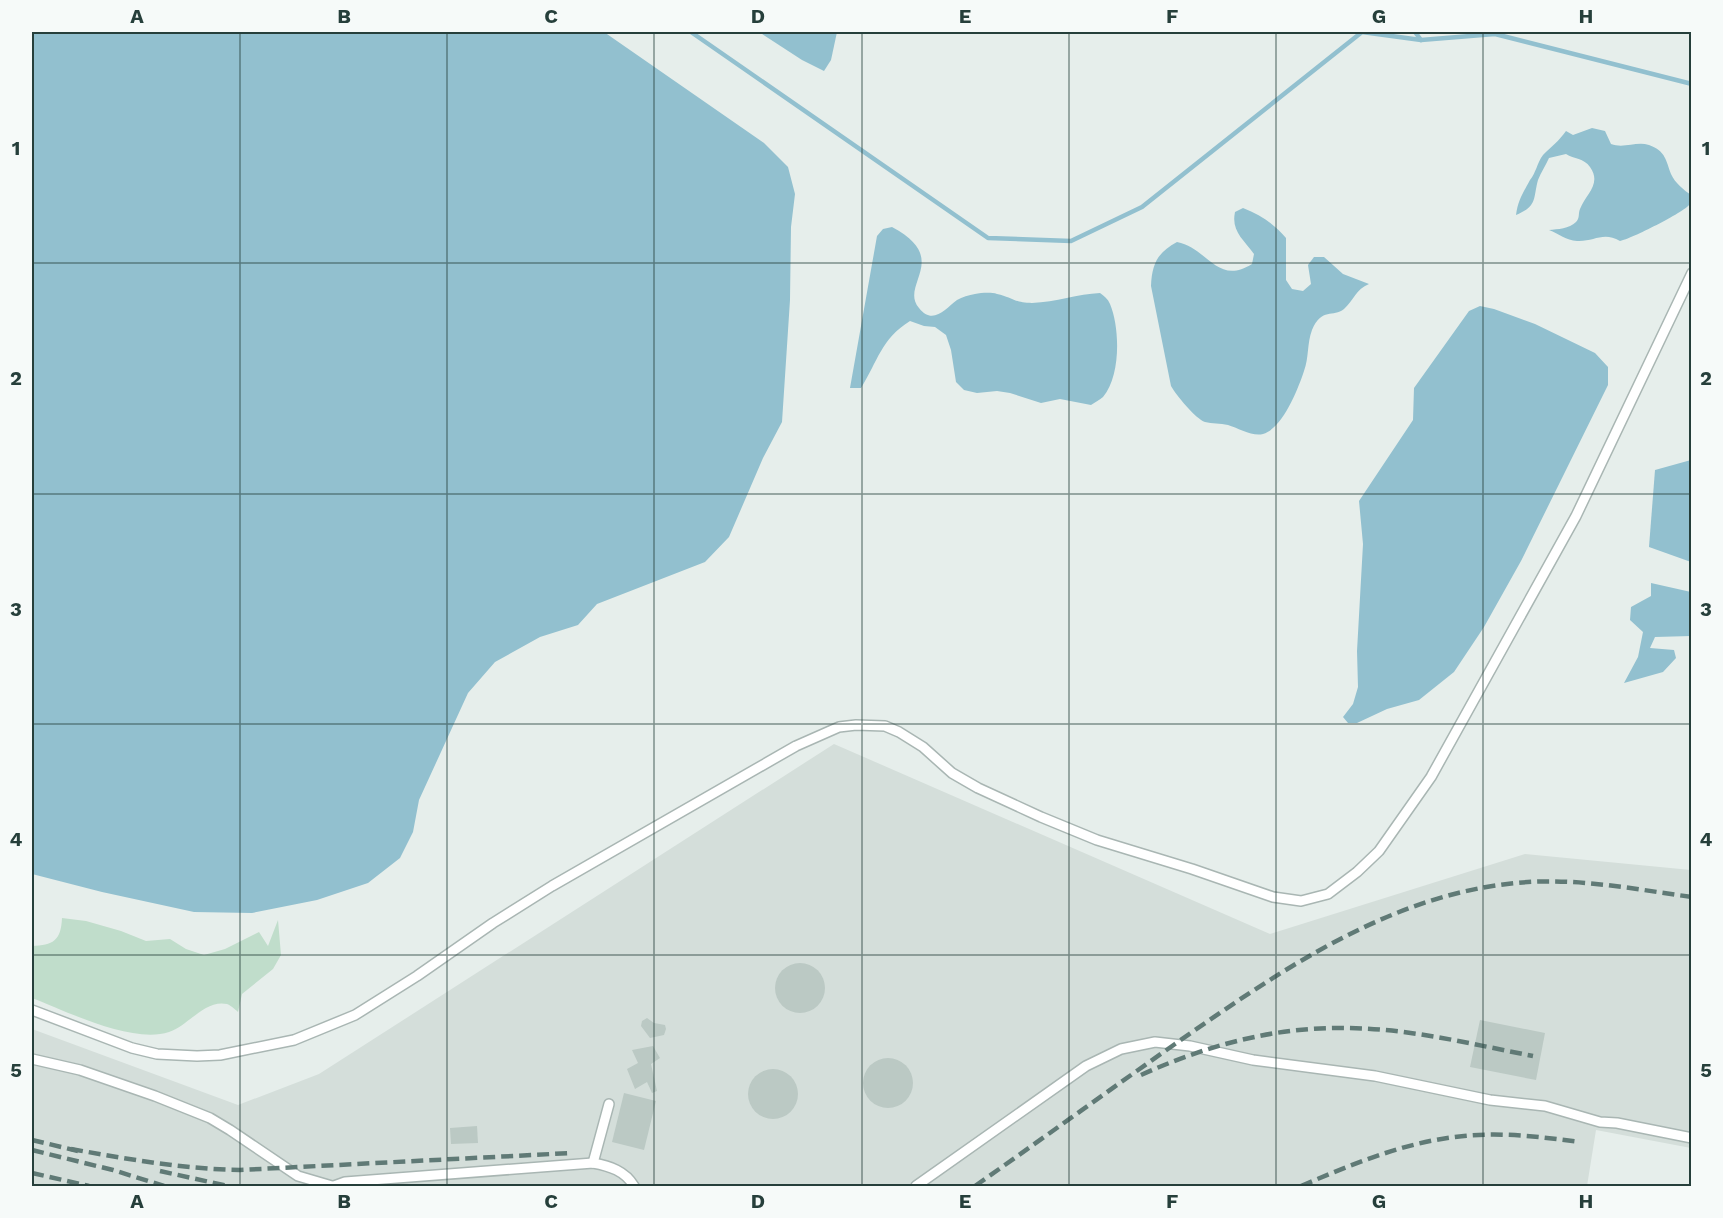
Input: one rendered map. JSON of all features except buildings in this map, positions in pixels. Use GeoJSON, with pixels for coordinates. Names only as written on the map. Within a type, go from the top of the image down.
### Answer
{"type":"FeatureCollection","features":[{"type":"Feature","properties":{"kind":"lane"},"geometry":{"type":"LineString","coordinates":[[32,1010],[132,1048],[157,1054],[220,1055],[294,1041],[355,1015],[543,892],[796,746],[827,731],[856,725],[885,726],[899,732],[923,747],[952,774],[1041,817],[1097,840],[1192,868],[1273,897],[1301,901],[1328,894],[1358,872],[1378,851],[1431,777],[1576,516],[1692,273]]}},
{"type":"Feature","properties":{"kind":"lane"},"geometry":{"type":"LineString","coordinates":[[916,1186],[1086,1066],[1121,1049],[1155,1042],[1190,1046],[1253,1060],[1375,1076],[1490,1100],[1545,1106],[1600,1122],[1617,1123],[1692,1138]]}},
{"type":"Feature","properties":{"kind":"lane"},"geometry":{"type":"LineString","coordinates":[[32,1059],[80,1070],[210,1118],[298,1176],[333,1186],[345,1182],[593,1162],[613,1167],[623,1173],[634,1186]]}},
{"type":"Feature","properties":{"kind":"lane"},"geometry":{"type":"LineString","coordinates":[[593,1162],[609,1104]]}},
{"type":"Feature","properties":{"kind":"shaded area"},"geometry":{"type":"Polygon","coordinates":[[[834,744],[1270,934],[1525,854],[1691,870],[1691,1148],[1596,1130],[1587,1186],[32,1186],[32,1029],[238,1105],[319,1074],[834,744]]]}},
{"type":"Feature","properties":{"kind":"green space"},"geometry":{"type":"Polygon","coordinates":[[[62,918],[86,921],[146,941],[170,939],[186,949],[204,955],[225,949],[259,932],[268,946],[278,920],[281,955],[273,969],[242,994],[238,1012],[228,1005],[211,1005],[169,1032],[154,1035],[137,1034],[100,1025],[32,998],[32,946],[50,943],[58,937],[62,918]]]}},
{"type":"Feature","properties":{"kind":"water"},"geometry":{"type":"Polygon","coordinates":[[[32,32],[604,32],[764,143],[788,167],[795,194],[791,227],[790,300],[782,422],[763,458],[729,537],[705,562],[597,604],[578,625],[540,637],[495,662],[468,693],[419,800],[413,832],[400,858],[368,883],[317,900],[252,913],[194,912],[32,874],[32,32]]]}},
{"type":"Feature","properties":{"kind":"water"},"geometry":{"type":"Polygon","coordinates":[[[759,32],[837,32],[831,60],[824,71],[802,60],[759,32]]]}},
{"type":"Feature","properties":{"kind":"water"},"geometry":{"type":"Polygon","coordinates":[[[1592,128],[1605,131],[1611,144],[1621,146],[1644,144],[1659,150],[1675,180],[1691,195],[1689,205],[1657,225],[1620,241],[1608,237],[1583,241],[1566,238],[1549,230],[1567,227],[1576,222],[1580,209],[1592,189],[1594,179],[1588,164],[1566,154],[1549,158],[1538,180],[1531,205],[1516,215],[1521,197],[1543,155],[1566,131],[1573,135],[1592,128]]]}},
{"type":"Feature","properties":{"kind":"water"},"geometry":{"type":"Polygon","coordinates":[[[1243,208],[1267,220],[1286,238],[1286,280],[1292,289],[1303,291],[1311,284],[1308,265],[1314,257],[1324,257],[1343,274],[1369,284],[1358,292],[1340,312],[1324,316],[1316,323],[1310,335],[1304,371],[1289,407],[1277,424],[1259,435],[1228,425],[1205,422],[1192,412],[1177,395],[1171,386],[1151,286],[1154,265],[1165,250],[1177,242],[1197,251],[1213,264],[1230,271],[1240,270],[1252,264],[1254,254],[1236,230],[1234,219],[1235,212],[1243,208]]]}},
{"type":"Feature","properties":{"kind":"water"},"geometry":{"type":"Polygon","coordinates":[[[892,227],[910,239],[919,250],[922,261],[915,299],[919,308],[929,315],[939,314],[957,300],[980,293],[995,293],[1021,302],[1032,303],[1100,293],[1103,295],[1109,302],[1116,326],[1117,352],[1113,377],[1103,397],[1091,405],[1060,399],[1041,403],[1010,393],[997,391],[977,393],[964,390],[956,382],[946,335],[935,327],[910,321],[892,335],[886,343],[861,388],[850,388],[877,236],[883,229],[892,227]]]}},
{"type":"Feature","properties":{"kind":"water"},"geometry":{"type":"Polygon","coordinates":[[[1480,306],[1535,324],[1595,353],[1608,367],[1608,385],[1521,561],[1484,627],[1454,672],[1419,700],[1387,709],[1357,723],[1348,723],[1343,717],[1353,704],[1358,687],[1357,651],[1363,544],[1359,501],[1413,420],[1414,388],[1469,311],[1480,306]]]}},
{"type":"Feature","properties":{"kind":"water"},"geometry":{"type":"Polygon","coordinates":[[[1692,460],[1691,562],[1649,547],[1655,470],[1692,460]]]}},
{"type":"Feature","properties":{"kind":"water"},"geometry":{"type":"Polygon","coordinates":[[[1651,583],[1691,592],[1691,636],[1655,637],[1650,648],[1674,650],[1676,658],[1663,672],[1624,683],[1638,657],[1643,632],[1630,620],[1631,607],[1651,596],[1651,583]]]}},
{"type":"Feature","properties":{"kind":"waterway"},"geometry":{"type":"LineString","coordinates":[[691,32],[988,238],[1071,241],[1142,207],[1362,32],[1421,40],[1495,34],[1692,84]]}},
{"type":"Feature","properties":{"kind":"waterway"},"geometry":{"type":"LineString","coordinates":[[1415,32],[1421,40]]}},
{"type":"Feature","properties":{"kind":"railway"},"geometry":{"type":"LineString","coordinates":[[975,1186],[1253,991],[1336,941],[1379,920],[1423,903],[1469,890],[1516,883],[1582,883],[1692,897]]}},
{"type":"Feature","properties":{"kind":"railway"},"geometry":{"type":"LineString","coordinates":[[1141,1075],[1190,1055],[1240,1040],[1318,1029],[1368,1029],[1416,1034],[1533,1056]]}},
{"type":"Feature","properties":{"kind":"railway"},"geometry":{"type":"LineString","coordinates":[[1301,1186],[1401,1148],[1443,1139],[1508,1135],[1580,1142]]}},
{"type":"Feature","properties":{"kind":"railway"},"geometry":{"type":"LineString","coordinates":[[32,1140],[78,1151]]}},
{"type":"Feature","properties":{"kind":"railway"},"geometry":{"type":"LineString","coordinates":[[71,1149],[176,1166],[240,1170],[571,1153]]}},
{"type":"Feature","properties":{"kind":"railway"},"geometry":{"type":"LineString","coordinates":[[32,1150],[113,1170],[164,1186]]}},
{"type":"Feature","properties":{"kind":"railway"},"geometry":{"type":"LineString","coordinates":[[160,1171],[228,1186]]}},
{"type":"Feature","properties":{"kind":"railway"},"geometry":{"type":"LineString","coordinates":[[32,1173],[89,1186]]}}]}
